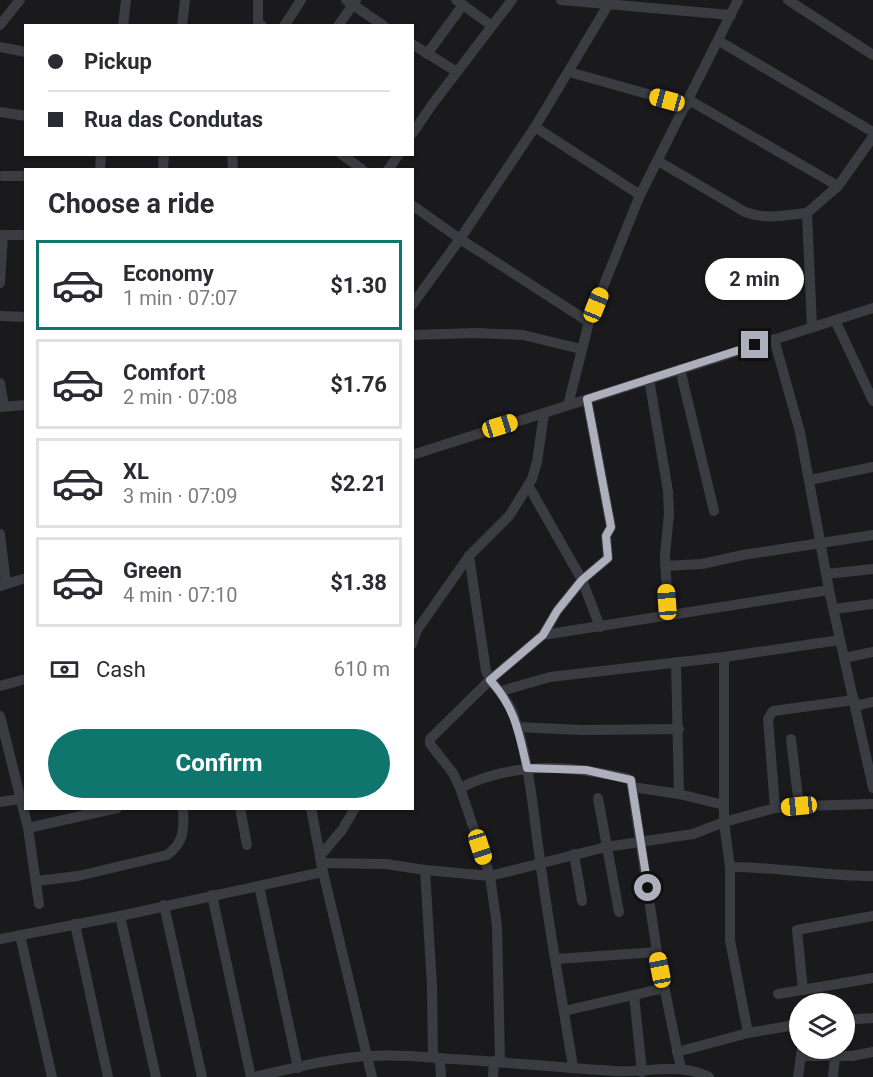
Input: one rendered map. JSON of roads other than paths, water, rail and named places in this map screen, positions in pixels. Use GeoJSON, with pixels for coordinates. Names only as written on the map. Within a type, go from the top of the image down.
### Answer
{"type":"FeatureCollection","features":[{"type":"Feature","properties":{"kind":"street"},"geometry":{"type":"LineString","coordinates":[[0,25],[20,0]]}},
{"type":"Feature","properties":{"kind":"street"},"geometry":{"type":"LineString","coordinates":[[123,24],[126,0]]}},
{"type":"Feature","properties":{"kind":"street"},"geometry":{"type":"LineString","coordinates":[[182,24],[185,0]]}},
{"type":"Feature","properties":{"kind":"street"},"geometry":{"type":"LineString","coordinates":[[258,0],[258,22],[260,24]]}},
{"type":"Feature","properties":{"kind":"street"},"geometry":{"type":"LineString","coordinates":[[285,24],[301,0]]}},
{"type":"Feature","properties":{"kind":"street"},"geometry":{"type":"LineString","coordinates":[[414,130],[512,0]]}},
{"type":"Feature","properties":{"kind":"street"},"geometry":{"type":"LineString","coordinates":[[561,0],[731,15]]}},
{"type":"Feature","properties":{"kind":"street"},"geometry":{"type":"LineString","coordinates":[[568,405],[589,322],[640,195],[738,0]]}},
{"type":"Feature","properties":{"kind":"street"},"geometry":{"type":"LineString","coordinates":[[788,0],[873,55]]}},
{"type":"Feature","properties":{"kind":"street"},"geometry":{"type":"LineString","coordinates":[[339,24],[352,2],[381,24]]}},
{"type":"Feature","properties":{"kind":"street"},"geometry":{"type":"LineString","coordinates":[[427,54],[459,2],[492,26]]}},
{"type":"Feature","properties":{"kind":"street"},"geometry":{"type":"LineString","coordinates":[[414,302],[460,239],[535,127],[608,5]]}},
{"type":"Feature","properties":{"kind":"street"},"geometry":{"type":"LineString","coordinates":[[719,41],[873,132]]}},
{"type":"Feature","properties":{"kind":"street"},"geometry":{"type":"LineString","coordinates":[[414,45],[457,72]]}},
{"type":"Feature","properties":{"kind":"street"},"geometry":{"type":"LineString","coordinates":[[0,47],[24,52]]}},
{"type":"Feature","properties":{"kind":"street"},"geometry":{"type":"LineString","coordinates":[[570,72],[688,103],[838,186]]}},
{"type":"Feature","properties":{"kind":"street"},"geometry":{"type":"LineString","coordinates":[[0,112],[24,116]]}},
{"type":"Feature","properties":{"kind":"street"},"geometry":{"type":"LineString","coordinates":[[535,127],[640,195]]}},
{"type":"Feature","properties":{"kind":"street"},"geometry":{"type":"LineString","coordinates":[[658,160],[745,212],[765,218],[807,213],[838,186],[873,137]]}},
{"type":"Feature","properties":{"kind":"street"},"geometry":{"type":"LineString","coordinates":[[349,156],[361,168]]}},
{"type":"Feature","properties":{"kind":"street"},"geometry":{"type":"LineString","coordinates":[[2,176],[24,176]]}},
{"type":"Feature","properties":{"kind":"street"},"geometry":{"type":"LineString","coordinates":[[414,206],[460,239],[589,322]]}},
{"type":"Feature","properties":{"kind":"street"},"geometry":{"type":"LineString","coordinates":[[807,213],[812,327]]}},
{"type":"Feature","properties":{"kind":"street"},"geometry":{"type":"LineString","coordinates":[[0,282],[2,235],[24,235]]}},
{"type":"Feature","properties":{"kind":"street"},"geometry":{"type":"LineString","coordinates":[[414,453],[873,308]]}},
{"type":"Feature","properties":{"kind":"street"},"geometry":{"type":"LineString","coordinates":[[0,316],[24,317]]}},
{"type":"Feature","properties":{"kind":"street"},"geometry":{"type":"LineString","coordinates":[[835,320],[873,401]]}},
{"type":"Feature","properties":{"kind":"street"},"geometry":{"type":"LineString","coordinates":[[414,335],[514,334],[581,349]]}},
{"type":"Feature","properties":{"kind":"street"},"geometry":{"type":"LineString","coordinates":[[774,339],[800,432],[840,640],[854,703],[869,750],[873,788]]}},
{"type":"Feature","properties":{"kind":"street"},"geometry":{"type":"LineString","coordinates":[[680,369],[714,511]]}},
{"type":"Feature","properties":{"kind":"street"},"geometry":{"type":"LineString","coordinates":[[649,379],[668,491],[669,514],[665,566],[668,616]]}},
{"type":"Feature","properties":{"kind":"street"},"geometry":{"type":"LineString","coordinates":[[0,383],[2,407],[24,405]]}},
{"type":"Feature","properties":{"kind":"street"},"geometry":{"type":"LineString","coordinates":[[494,1077],[497,1061],[497,926],[490,876],[460,788],[453,773],[430,744],[430,739],[490,680],[543,635],[557,611],[582,580],[608,560],[606,536],[611,527],[587,399]]}},
{"type":"Feature","properties":{"kind":"street"},"geometry":{"type":"LineString","coordinates":[[415,630],[470,556],[509,516],[528,485],[537,462],[544,412]]}},
{"type":"Feature","properties":{"kind":"street"},"geometry":{"type":"LineString","coordinates":[[810,480],[873,467]]}},
{"type":"Feature","properties":{"kind":"street"},"geometry":{"type":"LineString","coordinates":[[528,485],[582,580],[600,627]]}},
{"type":"Feature","properties":{"kind":"street"},"geometry":{"type":"LineString","coordinates":[[0,534],[3,585],[24,579]]}},
{"type":"Feature","properties":{"kind":"street"},"geometry":{"type":"LineString","coordinates":[[665,566],[702,564],[743,555],[873,535]]}},
{"type":"Feature","properties":{"kind":"street"},"geometry":{"type":"LineString","coordinates":[[470,556],[483,658],[490,680],[501,691],[509,705],[527,768],[573,1068]]}},
{"type":"Feature","properties":{"kind":"street"},"geometry":{"type":"LineString","coordinates":[[827,574],[873,569]]}},
{"type":"Feature","properties":{"kind":"street"},"geometry":{"type":"LineString","coordinates":[[543,635],[830,590]]}},
{"type":"Feature","properties":{"kind":"street"},"geometry":{"type":"LineString","coordinates":[[834,609],[873,604]]}},
{"type":"Feature","properties":{"kind":"street"},"geometry":{"type":"LineString","coordinates":[[501,691],[550,678],[840,640]]}},
{"type":"Feature","properties":{"kind":"street"},"geometry":{"type":"LineString","coordinates":[[844,658],[873,652]]}},
{"type":"Feature","properties":{"kind":"street"},"geometry":{"type":"LineString","coordinates":[[724,657],[724,822],[730,867],[730,940],[748,1033]]}},
{"type":"Feature","properties":{"kind":"street"},"geometry":{"type":"LineString","coordinates":[[676,662],[679,794]]}},
{"type":"Feature","properties":{"kind":"street"},"geometry":{"type":"LineString","coordinates":[[0,686],[24,680]]}},
{"type":"Feature","properties":{"kind":"street"},"geometry":{"type":"LineString","coordinates":[[775,808],[769,714],[773,711],[873,702]]}},
{"type":"Feature","properties":{"kind":"street"},"geometry":{"type":"LineString","coordinates":[[0,716],[28,828],[39,904]]}},
{"type":"Feature","properties":{"kind":"street"},"geometry":{"type":"LineString","coordinates":[[517,727],[592,730],[679,729]]}},
{"type":"Feature","properties":{"kind":"street"},"geometry":{"type":"LineString","coordinates":[[791,739],[799,806]]}},
{"type":"Feature","properties":{"kind":"street"},"geometry":{"type":"LineString","coordinates":[[460,788],[479,779],[527,768],[568,768],[629,778],[657,952],[681,1069]]}},
{"type":"Feature","properties":{"kind":"street"},"geometry":{"type":"LineString","coordinates":[[632,787],[679,794],[724,805]]}},
{"type":"Feature","properties":{"kind":"street"},"geometry":{"type":"LineString","coordinates":[[598,798],[619,912]]}},
{"type":"Feature","properties":{"kind":"street"},"geometry":{"type":"LineString","coordinates":[[0,802],[19,799]]}},
{"type":"Feature","properties":{"kind":"street"},"geometry":{"type":"LineString","coordinates":[[0,939],[259,886],[321,864],[386,864],[490,876],[606,847],[693,834],[724,822],[775,808],[873,804]]}},
{"type":"Feature","properties":{"kind":"street"},"geometry":{"type":"LineString","coordinates":[[28,828],[108,810]]}},
{"type":"Feature","properties":{"kind":"street"},"geometry":{"type":"LineString","coordinates":[[37,881],[78,876],[167,855],[182,839],[183,810]]}},
{"type":"Feature","properties":{"kind":"street"},"geometry":{"type":"LineString","coordinates":[[240,810],[247,845]]}},
{"type":"Feature","properties":{"kind":"street"},"geometry":{"type":"LineString","coordinates":[[311,810],[321,864],[372,1077]]}},
{"type":"Feature","properties":{"kind":"street"},"geometry":{"type":"LineString","coordinates":[[321,864],[354,810]]}},
{"type":"Feature","properties":{"kind":"street"},"geometry":{"type":"LineString","coordinates":[[574,854],[582,901]]}},
{"type":"Feature","properties":{"kind":"street"},"geometry":{"type":"LineString","coordinates":[[730,867],[835,876],[873,876]]}},
{"type":"Feature","properties":{"kind":"street"},"geometry":{"type":"LineString","coordinates":[[425,870],[437,1057],[441,1077]]}},
{"type":"Feature","properties":{"kind":"street"},"geometry":{"type":"LineString","coordinates":[[259,886],[298,1068]]}},
{"type":"Feature","properties":{"kind":"street"},"geometry":{"type":"LineString","coordinates":[[212,895],[253,1077],[368,1056],[437,1057],[642,1072],[681,1069],[710,1077]]}},
{"type":"Feature","properties":{"kind":"street"},"geometry":{"type":"LineString","coordinates":[[164,905],[202,1077]]}},
{"type":"Feature","properties":{"kind":"street"},"geometry":{"type":"LineString","coordinates":[[120,915],[156,1077]]}},
{"type":"Feature","properties":{"kind":"street"},"geometry":{"type":"LineString","coordinates":[[803,990],[797,930],[873,916]]}},
{"type":"Feature","properties":{"kind":"street"},"geometry":{"type":"LineString","coordinates":[[75,924],[108,1077]]}},
{"type":"Feature","properties":{"kind":"street"},"geometry":{"type":"LineString","coordinates":[[20,935],[52,1077]]}},
{"type":"Feature","properties":{"kind":"street"},"geometry":{"type":"LineString","coordinates":[[557,959],[657,952]]}},
{"type":"Feature","properties":{"kind":"street"},"geometry":{"type":"LineString","coordinates":[[778,994],[873,978]]}},
{"type":"Feature","properties":{"kind":"street"},"geometry":{"type":"LineString","coordinates":[[564,1011],[664,988]]}},
{"type":"Feature","properties":{"kind":"street"},"geometry":{"type":"LineString","coordinates":[[634,995],[642,1072]]}},
{"type":"Feature","properties":{"kind":"street"},"geometry":{"type":"LineString","coordinates":[[855,1019],[873,1018]]}},
{"type":"Feature","properties":{"kind":"street"},"geometry":{"type":"LineString","coordinates":[[677,1052],[748,1033],[789,1026]]}},
{"type":"Feature","properties":{"kind":"street"},"geometry":{"type":"LineString","coordinates":[[855,1054],[873,1052]]}},
{"type":"Feature","properties":{"kind":"street"},"geometry":{"type":"LineString","coordinates":[[798,1077],[800,1059]]}},
{"type":"Feature","properties":{"kind":"street"},"geometry":{"type":"LineString","coordinates":[[833,1077],[835,1059]]}}]}
